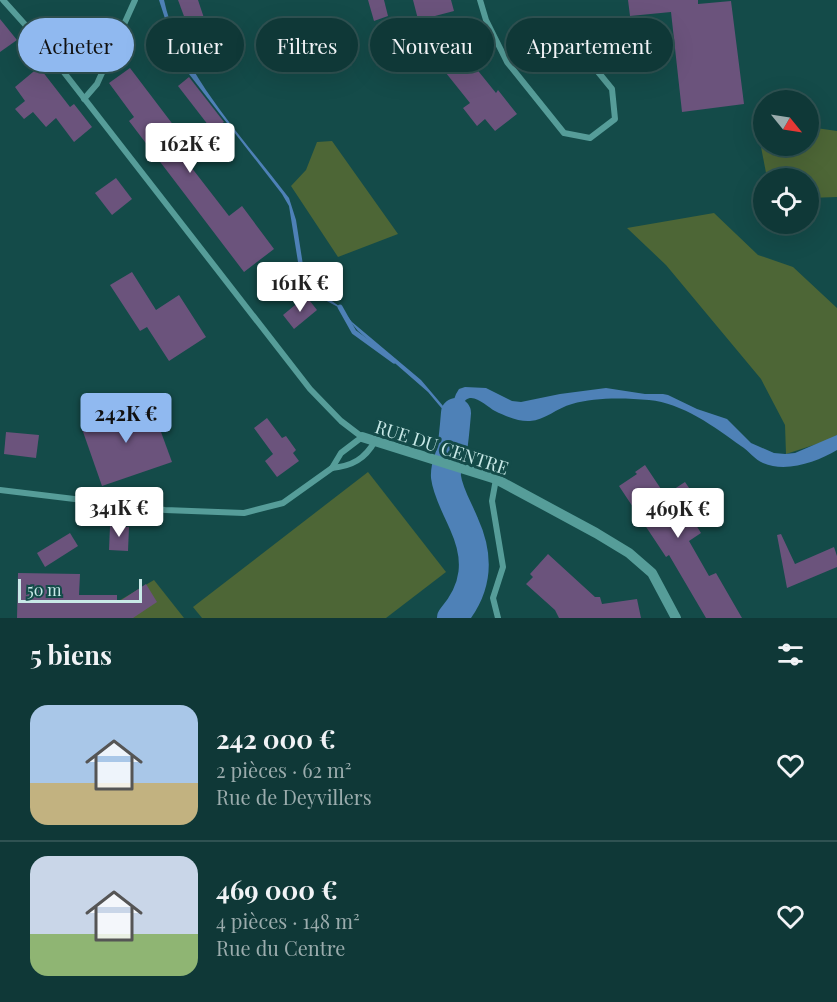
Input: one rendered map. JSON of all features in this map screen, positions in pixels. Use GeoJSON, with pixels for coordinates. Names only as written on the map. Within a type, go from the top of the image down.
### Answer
{"type":"FeatureCollection","features":[{"type":"Feature","properties":{"kind":"street"},"geometry":{"type":"LineString","coordinates":[[3,0],[19,18]]}},
{"type":"Feature","properties":{"kind":"street"},"geometry":{"type":"LineString","coordinates":[[127,18],[135,0]]}},
{"type":"Feature","properties":{"kind":"street"},"geometry":{"type":"LineString","coordinates":[[480,0],[486,20],[506,60]]}},
{"type":"Feature","properties":{"kind":"street"},"geometry":{"type":"LineString","coordinates":[[558,23],[612,89],[615,119],[590,138],[564,133],[507,62],[558,23]]}},
{"type":"Feature","properties":{"kind":"street"},"geometry":{"type":"LineString","coordinates":[[0,490],[165,510],[244,513],[283,502],[332,468],[341,453],[362,437],[341,421],[304,381],[63,72]]}},
{"type":"Feature","properties":{"kind":"street"},"geometry":{"type":"LineString","coordinates":[[84,99],[97,84],[103,72]]}},
{"type":"Feature","properties":{"kind":"street","name":"RUE DU CENTRE"},"geometry":{"type":"LineString","coordinates":[[362,437],[496,479],[596,533],[629,553],[652,573],[676,618]]}},
{"type":"Feature","properties":{"kind":"street"},"geometry":{"type":"LineString","coordinates":[[332,468],[342,467],[361,459],[368,453],[375,441]]}},
{"type":"Feature","properties":{"kind":"street"},"geometry":{"type":"LineString","coordinates":[[496,479],[492,501],[503,567],[493,598],[498,618]]}},
{"type":"Feature","properties":{"kind":"green space"},"geometry":{"type":"Polygon","coordinates":[[[819,128],[837,131],[837,197],[819,198],[819,168],[765,168],[763,156],[819,156],[819,128]]]}},
{"type":"Feature","properties":{"kind":"green space"},"geometry":{"type":"Polygon","coordinates":[[[332,141],[398,234],[338,257],[291,186],[306,170],[317,142],[332,141]]]}},
{"type":"Feature","properties":{"kind":"green space"},"geometry":{"type":"Polygon","coordinates":[[[714,213],[758,255],[793,267],[837,308],[837,435],[826,441],[786,454],[785,425],[761,379],[666,265],[627,228],[714,213]]]}},
{"type":"Feature","properties":{"kind":"green space"},"geometry":{"type":"Polygon","coordinates":[[[368,472],[446,572],[386,618],[202,618],[193,607],[368,472]]]}},
{"type":"Feature","properties":{"kind":"green space"},"geometry":{"type":"Polygon","coordinates":[[[154,580],[184,618],[90,618],[154,580]]]}},
{"type":"Feature","properties":{"kind":"water"},"geometry":{"type":"Polygon","coordinates":[[[159,0],[164,0],[169,18],[165,18],[159,0]]]}},
{"type":"Feature","properties":{"kind":"water"},"geometry":{"type":"Polygon","coordinates":[[[188,72],[195,72],[216,104],[289,198],[296,220],[307,291],[326,297],[339,306],[352,322],[421,380],[449,413],[459,389],[465,387],[486,388],[512,401],[521,402],[606,388],[668,395],[697,409],[727,419],[751,443],[774,453],[795,453],[837,435],[837,450],[801,465],[772,466],[760,462],[744,448],[698,417],[661,402],[630,399],[590,400],[567,406],[535,420],[526,421],[503,415],[478,400],[469,398],[461,410],[463,442],[459,455],[445,451],[449,417],[428,392],[358,331],[338,307],[323,299],[303,293],[289,206],[188,72]]]}},
{"type":"Feature","properties":{"kind":"building"},"geometry":{"type":"Polygon","coordinates":[[[178,0],[198,0],[204,18],[185,18],[178,0]]]}},
{"type":"Feature","properties":{"kind":"building"},"geometry":{"type":"Polygon","coordinates":[[[368,0],[384,0],[388,16],[373,18],[368,0]]]}},
{"type":"Feature","properties":{"kind":"building"},"geometry":{"type":"Polygon","coordinates":[[[413,0],[451,0],[454,11],[435,16],[435,18],[418,18],[413,0]]]}},
{"type":"Feature","properties":{"kind":"building"},"geometry":{"type":"Polygon","coordinates":[[[628,0],[698,0],[698,4],[731,1],[744,104],[682,112],[671,12],[630,16],[628,0]]]}},
{"type":"Feature","properties":{"kind":"building"},"geometry":{"type":"Polygon","coordinates":[[[0,19],[17,40],[0,52],[0,19]]]}},
{"type":"Feature","properties":{"kind":"building"},"geometry":{"type":"Polygon","coordinates":[[[33,72],[43,72],[70,107],[74,104],[92,127],[74,142],[56,118],[46,127],[33,112],[24,119],[15,109],[25,101],[15,87],[33,72]]]}},
{"type":"Feature","properties":{"kind":"building"},"geometry":{"type":"Polygon","coordinates":[[[124,72],[133,72],[190,147],[181,154],[229,216],[242,206],[274,249],[244,272],[129,121],[134,117],[109,83],[124,72]]]}},
{"type":"Feature","properties":{"kind":"building"},"geometry":{"type":"Polygon","coordinates":[[[445,72],[479,72],[496,93],[498,90],[517,114],[495,131],[485,119],[477,126],[463,108],[470,103],[445,72]]]}},
{"type":"Feature","properties":{"kind":"building"},"geometry":{"type":"Polygon","coordinates":[[[189,77],[224,122],[212,130],[178,86],[189,77]]]}},
{"type":"Feature","properties":{"kind":"building"},"geometry":{"type":"Polygon","coordinates":[[[116,178],[132,199],[112,215],[95,193],[116,178]]]}},
{"type":"Feature","properties":{"kind":"building"},"geometry":{"type":"Polygon","coordinates":[[[132,272],[156,310],[179,295],[206,337],[169,361],[147,327],[140,331],[110,285],[132,272]]]}},
{"type":"Feature","properties":{"kind":"building"},"geometry":{"type":"Polygon","coordinates":[[[306,296],[317,310],[294,329],[283,315],[306,296]]]}},
{"type":"Feature","properties":{"kind":"building"},"geometry":{"type":"Polygon","coordinates":[[[150,402],[172,462],[102,486],[81,426],[150,402]]]}},
{"type":"Feature","properties":{"kind":"building"},"geometry":{"type":"Polygon","coordinates":[[[267,418],[282,438],[286,436],[296,450],[293,453],[299,461],[277,477],[265,461],[273,454],[254,428],[267,418]]]}},
{"type":"Feature","properties":{"kind":"building"},"geometry":{"type":"Polygon","coordinates":[[[6,432],[39,435],[36,458],[4,454],[6,432]]]}},
{"type":"Feature","properties":{"kind":"building"},"geometry":{"type":"Polygon","coordinates":[[[645,465],[665,495],[685,482],[700,504],[688,512],[701,533],[689,541],[709,576],[716,573],[742,618],[706,618],[669,555],[666,557],[619,486],[637,474],[635,472],[645,465]]]}},
{"type":"Feature","properties":{"kind":"building"},"geometry":{"type":"Polygon","coordinates":[[[110,526],[129,527],[128,551],[109,550],[110,526]]]}},
{"type":"Feature","properties":{"kind":"building"},"geometry":{"type":"Polygon","coordinates":[[[70,533],[78,546],[45,567],[37,553],[70,533]]]}},
{"type":"Feature","properties":{"kind":"building"},"geometry":{"type":"Polygon","coordinates":[[[781,534],[795,564],[834,547],[837,567],[787,588],[777,535],[781,534]]]}},
{"type":"Feature","properties":{"kind":"building"},"geometry":{"type":"Polygon","coordinates":[[[548,554],[595,597],[600,597],[602,604],[637,599],[641,618],[559,618],[555,610],[526,584],[533,577],[530,574],[548,554]]]}},
{"type":"Feature","properties":{"kind":"building"},"geometry":{"type":"Polygon","coordinates":[[[18,573],[80,574],[79,595],[117,595],[117,603],[146,584],[157,602],[133,618],[17,618],[18,573]]]}},
{"type":"Feature","properties":{"kind":"waterway"},"geometry":{"type":"LineString","coordinates":[[340,307],[354,332],[394,361]]}},
{"type":"Feature","properties":{"kind":"waterway"},"geometry":{"type":"LineString","coordinates":[[452,618],[467,596],[474,561],[469,537],[446,477],[456,413]]}}]}
